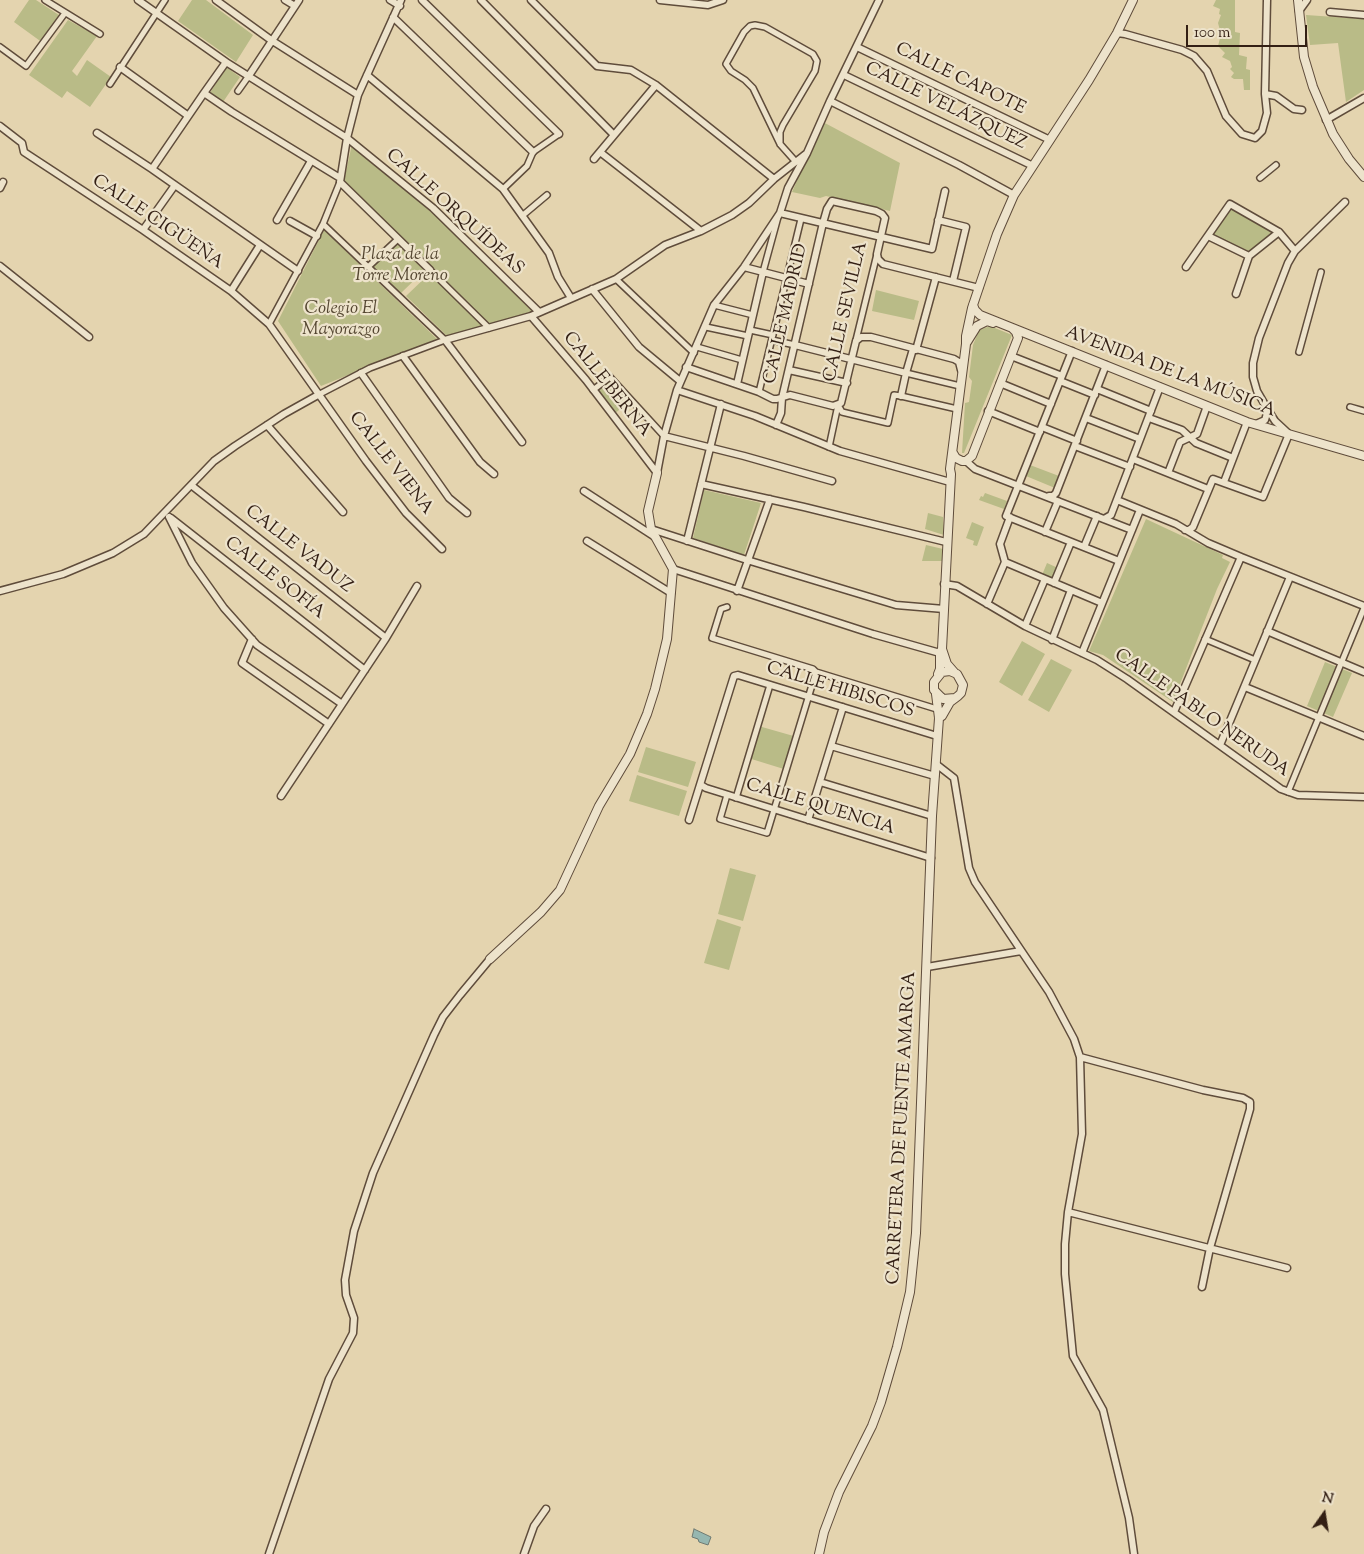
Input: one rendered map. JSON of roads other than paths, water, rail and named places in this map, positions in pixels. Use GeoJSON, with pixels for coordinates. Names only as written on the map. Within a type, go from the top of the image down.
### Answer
{"type":"FeatureCollection","features":[{"type":"Feature","properties":{"kind":"street"},"geometry":{"type":"LineString","coordinates":[[45,0],[100,34]]}},
{"type":"Feature","properties":{"kind":"street","name":"CALLE ORQUÍDEAS"},"geometry":{"type":"LineString","coordinates":[[138,0],[248,77],[347,138],[433,208],[539,312]]}},
{"type":"Feature","properties":{"kind":"street"},"geometry":{"type":"LineString","coordinates":[[110,84],[165,0]]}},
{"type":"Feature","properties":{"kind":"street"},"geometry":{"type":"LineString","coordinates":[[216,0],[271,40],[358,95]]}},
{"type":"Feature","properties":{"kind":"street"},"geometry":{"type":"LineString","coordinates":[[238,91],[297,3],[285,0]]}},
{"type":"Feature","properties":{"kind":"street"},"geometry":{"type":"LineString","coordinates":[[269,324],[323,224],[340,180],[347,138],[358,95],[401,3],[390,0]]}},
{"type":"Feature","properties":{"kind":"street"},"geometry":{"type":"LineString","coordinates":[[422,0],[559,134],[533,152],[527,166],[503,189]]}},
{"type":"Feature","properties":{"kind":"street"},"geometry":{"type":"LineString","coordinates":[[481,0],[613,134]]}},
{"type":"Feature","properties":{"kind":"street"},"geometry":{"type":"LineString","coordinates":[[531,0],[597,66],[631,70],[656,85],[774,179]]}},
{"type":"Feature","properties":{"kind":"street"},"geometry":{"type":"LineString","coordinates":[[660,0],[708,5],[723,0]]}},
{"type":"Feature","properties":{"kind":"street"},"geometry":{"type":"LineString","coordinates":[[737,384],[763,272],[788,188],[807,153],[830,100],[844,75],[879,0]]}},
{"type":"Feature","properties":{"kind":"street"},"geometry":{"type":"LineString","coordinates":[[955,698],[943,699],[936,694],[934,682],[940,668],[950,469],[966,336],[973,305],[997,234],[1014,195],[1117,33],[1133,0]]}},
{"type":"Feature","properties":{"kind":"street"},"geometry":{"type":"LineString","coordinates":[[1117,33],[1182,50],[1194,56],[1206,71],[1226,116],[1242,134],[1255,138],[1262,131],[1267,113],[1265,94],[1267,0]]}},
{"type":"Feature","properties":{"kind":"street"},"geometry":{"type":"LineString","coordinates":[[1298,0],[1304,57],[1326,120],[1344,151],[1363,173]]}},
{"type":"Feature","properties":{"kind":"street"},"geometry":{"type":"LineString","coordinates":[[1299,11],[1307,0]]}},
{"type":"Feature","properties":{"kind":"street"},"geometry":{"type":"LineString","coordinates":[[1330,12],[1364,15]]}},
{"type":"Feature","properties":{"kind":"street"},"geometry":{"type":"LineString","coordinates":[[0,47],[26,66],[66,13]]}},
{"type":"Feature","properties":{"kind":"street"},"geometry":{"type":"LineString","coordinates":[[393,17],[533,152]]}},
{"type":"Feature","properties":{"kind":"street"},"geometry":{"type":"LineString","coordinates":[[780,144],[780,132],[783,125],[815,71],[817,61],[813,54],[765,27],[750,26],[744,32],[726,64],[731,71],[745,80],[752,88],[780,144],[796,162]]}},
{"type":"Feature","properties":{"kind":"street","name":"CALLE CAPOTE"},"geometry":{"type":"LineString","coordinates":[[856,47],[1050,140]]}},
{"type":"Feature","properties":{"kind":"street"},"geometry":{"type":"LineString","coordinates":[[152,169],[187,115],[226,62]]}},
{"type":"Feature","properties":{"kind":"street"},"geometry":{"type":"LineString","coordinates":[[120,67],[187,115]]}},
{"type":"Feature","properties":{"kind":"street"},"geometry":{"type":"LineString","coordinates":[[367,75],[503,189],[549,253],[558,277],[571,298]]}},
{"type":"Feature","properties":{"kind":"street","name":"CALLE VELÁZQUEZ"},"geometry":{"type":"LineString","coordinates":[[844,75],[1033,166]]}},
{"type":"Feature","properties":{"kind":"street"},"geometry":{"type":"LineString","coordinates":[[594,159],[656,85]]}},
{"type":"Feature","properties":{"kind":"street"},"geometry":{"type":"LineString","coordinates":[[204,93],[340,180],[489,328]]}},
{"type":"Feature","properties":{"kind":"street"},"geometry":{"type":"LineString","coordinates":[[1265,94],[1276,96],[1294,109],[1302,110]]}},
{"type":"Feature","properties":{"kind":"street"},"geometry":{"type":"LineString","coordinates":[[1326,120],[1364,98]]}},
{"type":"Feature","properties":{"kind":"street"},"geometry":{"type":"LineString","coordinates":[[830,100],[1014,195]]}},
{"type":"Feature","properties":{"kind":"street","name":"CALLE CIGÜEÑA"},"geometry":{"type":"LineString","coordinates":[[0,126],[22,144],[24,152],[143,230],[231,291],[269,324],[318,394]]}},
{"type":"Feature","properties":{"kind":"street"},"geometry":{"type":"LineString","coordinates":[[97,133],[298,271]]}},
{"type":"Feature","properties":{"kind":"street"},"geometry":{"type":"LineString","coordinates":[[600,152],[702,231]]}},
{"type":"Feature","properties":{"kind":"street"},"geometry":{"type":"LineString","coordinates":[[0,591],[63,574],[113,553],[144,534],[167,514],[191,485],[214,462],[235,446],[318,394],[361,373],[403,356],[445,340],[531,316],[616,279],[665,245],[702,231],[732,215],[749,203],[774,179],[807,153]]}},
{"type":"Feature","properties":{"kind":"street"},"geometry":{"type":"LineString","coordinates":[[277,220],[311,161]]}},
{"type":"Feature","properties":{"kind":"street"},"geometry":{"type":"LineString","coordinates":[[1260,178],[1276,165]]}},
{"type":"Feature","properties":{"kind":"street"},"geometry":{"type":"LineString","coordinates":[[143,230],[175,185]]}},
{"type":"Feature","properties":{"kind":"street"},"geometry":{"type":"LineString","coordinates":[[780,213],[932,249],[945,191]]}},
{"type":"Feature","properties":{"kind":"street"},"geometry":{"type":"LineString","coordinates":[[522,216],[547,196]]}},
{"type":"Feature","properties":{"kind":"street","name":"CALLE MADRID"},"geometry":{"type":"LineString","coordinates":[[776,425],[827,209],[832,201],[837,201],[876,211],[885,218],[883,224]]}},
{"type":"Feature","properties":{"kind":"street"},"geometry":{"type":"LineString","coordinates":[[1185,530],[1193,527],[1213,479],[1263,497],[1288,434],[1275,421],[1268,410],[1257,391],[1252,377],[1253,363],[1262,330],[1288,263],[1295,251],[1345,202]]}},
{"type":"Feature","properties":{"kind":"street"},"geometry":{"type":"LineString","coordinates":[[1186,267],[1230,204],[1279,232],[1295,251]]}},
{"type":"Feature","properties":{"kind":"street"},"geometry":{"type":"LineString","coordinates":[[269,1554],[329,1379],[352,1333],[354,1318],[346,1295],[345,1280],[354,1231],[373,1173],[388,1136],[443,1017],[490,959],[541,912],[560,890],[599,806],[630,754],[645,721],[658,680],[667,638],[673,569],[651,529],[648,511],[664,436],[680,381],[696,350],[714,305],[744,267],[780,213]]}},
{"type":"Feature","properties":{"kind":"street"},"geometry":{"type":"LineString","coordinates":[[759,392],[801,219]]}},
{"type":"Feature","properties":{"kind":"street"},"geometry":{"type":"LineString","coordinates":[[290,220],[317,236]]}},
{"type":"Feature","properties":{"kind":"street"},"geometry":{"type":"LineString","coordinates":[[938,220],[966,227],[954,281]]}},
{"type":"Feature","properties":{"kind":"street"},"geometry":{"type":"LineString","coordinates":[[323,224],[445,340],[522,442]]}},
{"type":"Feature","properties":{"kind":"street","name":"CALLE SEVILLA"},"geometry":{"type":"LineString","coordinates":[[838,405],[841,403],[847,383],[883,224]]}},
{"type":"Feature","properties":{"kind":"street"},"geometry":{"type":"LineString","coordinates":[[1236,294],[1249,256],[1279,232]]}},
{"type":"Feature","properties":{"kind":"street"},"geometry":{"type":"LineString","coordinates":[[1208,236],[1249,256]]}},
{"type":"Feature","properties":{"kind":"street"},"geometry":{"type":"LineString","coordinates":[[368,266],[398,239]]}},
{"type":"Feature","properties":{"kind":"street"},"geometry":{"type":"LineString","coordinates":[[231,291],[260,244]]}},
{"type":"Feature","properties":{"kind":"street"},"geometry":{"type":"LineString","coordinates":[[876,254],[883,264],[979,288]]}},
{"type":"Feature","properties":{"kind":"street"},"geometry":{"type":"LineString","coordinates":[[0,266],[90,337]]}},
{"type":"Feature","properties":{"kind":"street"},"geometry":{"type":"LineString","coordinates":[[744,267],[809,284]]}},
{"type":"Feature","properties":{"kind":"street"},"geometry":{"type":"LineString","coordinates":[[1299,352],[1322,272]]}},
{"type":"Feature","properties":{"kind":"street"},"geometry":{"type":"LineString","coordinates":[[902,396],[906,373],[936,277]]}},
{"type":"Feature","properties":{"kind":"street"},"geometry":{"type":"LineString","coordinates":[[616,279],[696,350],[742,360]]}},
{"type":"Feature","properties":{"kind":"street"},"geometry":{"type":"LineString","coordinates":[[592,289],[639,347],[680,381]]}},
{"type":"Feature","properties":{"kind":"street"},"geometry":{"type":"LineString","coordinates":[[714,305],[753,315]]}},
{"type":"Feature","properties":{"kind":"street","name":"AVENIDA DE LA MÚSICA"},"geometry":{"type":"LineString","coordinates":[[973,305],[980,315],[1247,422],[1364,456]]}},
{"type":"Feature","properties":{"kind":"street","name":"CALLE BERNA"},"geometry":{"type":"LineString","coordinates":[[531,316],[593,390],[657,473]]}},
{"type":"Feature","properties":{"kind":"street"},"geometry":{"type":"LineString","coordinates":[[966,344],[977,326],[987,321],[1000,323]]}},
{"type":"Feature","properties":{"kind":"street"},"geometry":{"type":"LineString","coordinates":[[706,327],[773,337],[795,345],[960,386]]}},
{"type":"Feature","properties":{"kind":"street"},"geometry":{"type":"LineString","coordinates":[[951,474],[958,463],[972,456],[1018,338],[1012,328]]}},
{"type":"Feature","properties":{"kind":"street"},"geometry":{"type":"LineString","coordinates":[[856,341],[865,336],[956,360],[962,372]]}},
{"type":"Feature","properties":{"kind":"street"},"geometry":{"type":"LineString","coordinates":[[988,604],[1005,562],[1000,544],[1008,517],[1072,351]]}},
{"type":"Feature","properties":{"kind":"street"},"geometry":{"type":"LineString","coordinates":[[403,356],[480,462],[494,474]]}},
{"type":"Feature","properties":{"kind":"street"},"geometry":{"type":"LineString","coordinates":[[1011,356],[1150,414],[1182,430],[1196,443],[1233,458]]}},
{"type":"Feature","properties":{"kind":"street"},"geometry":{"type":"LineString","coordinates":[[1047,496],[1052,496],[1056,493],[1106,365]]}},
{"type":"Feature","properties":{"kind":"street"},"geometry":{"type":"LineString","coordinates":[[686,367],[759,392],[773,399],[790,395],[833,406],[838,405]]}},
{"type":"Feature","properties":{"kind":"street"},"geometry":{"type":"LineString","coordinates":[[789,370],[847,383]]}},
{"type":"Feature","properties":{"kind":"street"},"geometry":{"type":"LineString","coordinates":[[361,373],[449,498],[467,513]]}},
{"type":"Feature","properties":{"kind":"street"},"geometry":{"type":"LineString","coordinates":[[593,390],[610,377],[664,436],[832,482]]}},
{"type":"Feature","properties":{"kind":"street"},"geometry":{"type":"LineString","coordinates":[[1000,384],[1051,404]]}},
{"type":"Feature","properties":{"kind":"street"},"geometry":{"type":"LineString","coordinates":[[1104,519],[1111,515],[1160,387]]}},
{"type":"Feature","properties":{"kind":"street"},"geometry":{"type":"LineString","coordinates":[[677,390],[721,404],[840,451],[950,482]]}},
{"type":"Feature","properties":{"kind":"street","name":"CALLE VIENA"},"geometry":{"type":"LineString","coordinates":[[318,394],[406,513],[442,549]]}},
{"type":"Feature","properties":{"kind":"street"},"geometry":{"type":"LineString","coordinates":[[838,405],[842,412],[888,423],[894,396],[902,396],[957,409]]}},
{"type":"Feature","properties":{"kind":"street"},"geometry":{"type":"LineString","coordinates":[[687,541],[721,404]]}},
{"type":"Feature","properties":{"kind":"street"},"geometry":{"type":"LineString","coordinates":[[829,447],[838,405]]}},
{"type":"Feature","properties":{"kind":"street"},"geometry":{"type":"LineString","coordinates":[[1168,472],[1180,442],[1197,434],[1207,406]]}},
{"type":"Feature","properties":{"kind":"street"},"geometry":{"type":"LineString","coordinates":[[1350,407],[1364,411]]}},
{"type":"Feature","properties":{"kind":"street"},"geometry":{"type":"LineString","coordinates":[[1256,424],[1266,420],[1268,410]]}},
{"type":"Feature","properties":{"kind":"street"},"geometry":{"type":"LineString","coordinates":[[988,411],[1041,430],[1130,467]]}},
{"type":"Feature","properties":{"kind":"street"},"geometry":{"type":"LineString","coordinates":[[1086,418],[1140,440]]}},
{"type":"Feature","properties":{"kind":"street"},"geometry":{"type":"LineString","coordinates":[[1224,482],[1247,422]]}},
{"type":"Feature","properties":{"kind":"street"},"geometry":{"type":"LineString","coordinates":[[268,425],[343,512]]}},
{"type":"Feature","properties":{"kind":"street"},"geometry":{"type":"LineString","coordinates":[[953,453],[956,458],[972,467],[1132,530]]}},
{"type":"Feature","properties":{"kind":"street"},"geometry":{"type":"LineString","coordinates":[[1133,459],[1208,488]]}},
{"type":"Feature","properties":{"kind":"street"},"geometry":{"type":"LineString","coordinates":[[701,484],[946,542]]}},
{"type":"Feature","properties":{"kind":"street","name":"CALLE VADUZ"},"geometry":{"type":"LineString","coordinates":[[191,485],[386,638]]}},
{"type":"Feature","properties":{"kind":"street"},"geometry":{"type":"LineString","coordinates":[[584,492],[657,538]]}},
{"type":"Feature","properties":{"kind":"street"},"geometry":{"type":"LineString","coordinates":[[737,591],[770,499]]}},
{"type":"Feature","properties":{"kind":"street"},"geometry":{"type":"LineString","coordinates":[[1045,532],[1058,500]]}},
{"type":"Feature","properties":{"kind":"street"},"geometry":{"type":"LineString","coordinates":[[1117,500],[1176,524],[1208,543],[1364,607],[1288,792]]}},
{"type":"Feature","properties":{"kind":"street"},"geometry":{"type":"LineString","coordinates":[[1082,654],[1140,510]]}},
{"type":"Feature","properties":{"kind":"street"},"geometry":{"type":"LineString","coordinates":[[167,514],[192,564],[224,608],[257,645],[342,704]]}},
{"type":"Feature","properties":{"kind":"street","name":"CALLE SOFÍA"},"geometry":{"type":"LineString","coordinates":[[167,514],[365,670]]}},
{"type":"Feature","properties":{"kind":"street"},"geometry":{"type":"LineString","coordinates":[[1084,547],[1097,516]]}},
{"type":"Feature","properties":{"kind":"street"},"geometry":{"type":"LineString","coordinates":[[1008,517],[1119,561]]}},
{"type":"Feature","properties":{"kind":"street"},"geometry":{"type":"LineString","coordinates":[[651,529],[896,605],[944,609]]}},
{"type":"Feature","properties":{"kind":"street"},"geometry":{"type":"LineString","coordinates":[[587,541],[671,593]]}},
{"type":"Feature","properties":{"kind":"street"},"geometry":{"type":"LineString","coordinates":[[1054,583],[1071,542]]}},
{"type":"Feature","properties":{"kind":"street"},"geometry":{"type":"LineString","coordinates":[[1174,712],[1241,557]]}},
{"type":"Feature","properties":{"kind":"street"},"geometry":{"type":"LineString","coordinates":[[1005,562],[1102,603]]}},
{"type":"Feature","properties":{"kind":"street"},"geometry":{"type":"LineString","coordinates":[[673,569],[873,634],[941,651],[948,664],[960,677],[963,685],[961,693],[941,710],[712,638],[721,609],[727,607]]}},
{"type":"Feature","properties":{"kind":"street"},"geometry":{"type":"LineString","coordinates":[[1220,745],[1290,577]]}},
{"type":"Feature","properties":{"kind":"street"},"geometry":{"type":"LineString","coordinates":[[1025,626],[1045,578]]}},
{"type":"Feature","properties":{"kind":"street","name":"CALLE PABLO NERUDA"},"geometry":{"type":"LineString","coordinates":[[944,584],[957,586],[1025,626],[1097,660],[1120,674],[1272,783],[1288,792],[1306,796],[1339,795],[1364,798]]}},
{"type":"Feature","properties":{"kind":"street"},"geometry":{"type":"LineString","coordinates":[[281,796],[386,638],[417,586]]}},
{"type":"Feature","properties":{"kind":"street"},"geometry":{"type":"LineString","coordinates":[[1052,640],[1072,590]]}},
{"type":"Feature","properties":{"kind":"street"},"geometry":{"type":"LineString","coordinates":[[1267,631],[1364,672]]}},
{"type":"Feature","properties":{"kind":"street"},"geometry":{"type":"LineString","coordinates":[[252,639],[242,663],[329,724]]}},
{"type":"Feature","properties":{"kind":"street"},"geometry":{"type":"LineString","coordinates":[[1205,639],[1255,660]]}},
{"type":"Feature","properties":{"kind":"street"},"geometry":{"type":"LineString","coordinates":[[727,795],[720,819],[767,832],[809,697],[814,671]]}},
{"type":"Feature","properties":{"kind":"street"},"geometry":{"type":"LineString","coordinates":[[938,674],[946,671],[954,672]]}},
{"type":"Feature","properties":{"kind":"street","name":"CALLE HIBISCOS"},"geometry":{"type":"LineString","coordinates":[[701,785],[734,676],[738,675],[937,736]]}},
{"type":"Feature","properties":{"kind":"street"},"geometry":{"type":"LineString","coordinates":[[736,798],[770,685]]}},
{"type":"Feature","properties":{"kind":"street"},"geometry":{"type":"LineString","coordinates":[[1245,687],[1364,736]]}},
{"type":"Feature","properties":{"kind":"street","name":"CARRETERA DE FUENTE AMARGA"},"geometry":{"type":"LineString","coordinates":[[819,1554],[824,1532],[839,1492],[872,1426],[881,1402],[910,1292],[916,1233],[932,816],[938,718],[941,710],[936,694]]}},
{"type":"Feature","properties":{"kind":"street"},"geometry":{"type":"LineString","coordinates":[[808,820],[843,707]]}},
{"type":"Feature","properties":{"kind":"street"},"geometry":{"type":"LineString","coordinates":[[831,746],[935,776]]}},
{"type":"Feature","properties":{"kind":"street"},"geometry":{"type":"LineString","coordinates":[[936,764],[954,778],[969,868],[976,882],[1049,992],[1074,1039],[1080,1057],[1082,1134],[1064,1244],[1073,1356],[1103,1410],[1129,1518],[1134,1554]]}},
{"type":"Feature","properties":{"kind":"street"},"geometry":{"type":"LineString","coordinates":[[820,782],[932,816]]}},
{"type":"Feature","properties":{"kind":"street"},"geometry":{"type":"LineString","coordinates":[[689,820],[701,785]]}},
{"type":"Feature","properties":{"kind":"street","name":"CALLE QUENCIA"},"geometry":{"type":"LineString","coordinates":[[701,785],[736,798],[931,858]]}},
{"type":"Feature","properties":{"kind":"street"},"geometry":{"type":"LineString","coordinates":[[926,966],[1021,951]]}},
{"type":"Feature","properties":{"kind":"street"},"geometry":{"type":"LineString","coordinates":[[1080,1057],[1203,1090],[1243,1098],[1250,1102],[1250,1109],[1210,1248],[1202,1287]]}},
{"type":"Feature","properties":{"kind":"street"},"geometry":{"type":"LineString","coordinates":[[1068,1212],[1287,1268]]}},
{"type":"Feature","properties":{"kind":"street"},"geometry":{"type":"LineString","coordinates":[[524,1554],[534,1526],[546,1509]]}},
{"type":"Feature","properties":{"kind":"water"},"geometry":{"type":"Polygon","coordinates":[[[694,1529],[711,1537],[708,1545],[692,1537],[694,1529]]]}},
{"type":"Feature","properties":{"kind":"park label","name":"Plaza de la Torre Moreno"},"geometry":{"type":"Point","coordinates":[400,266]}},
{"type":"Feature","properties":{"kind":"park label","name":"Colegio El Mayorazgo"},"geometry":{"type":"Point","coordinates":[341,320]}}]}
